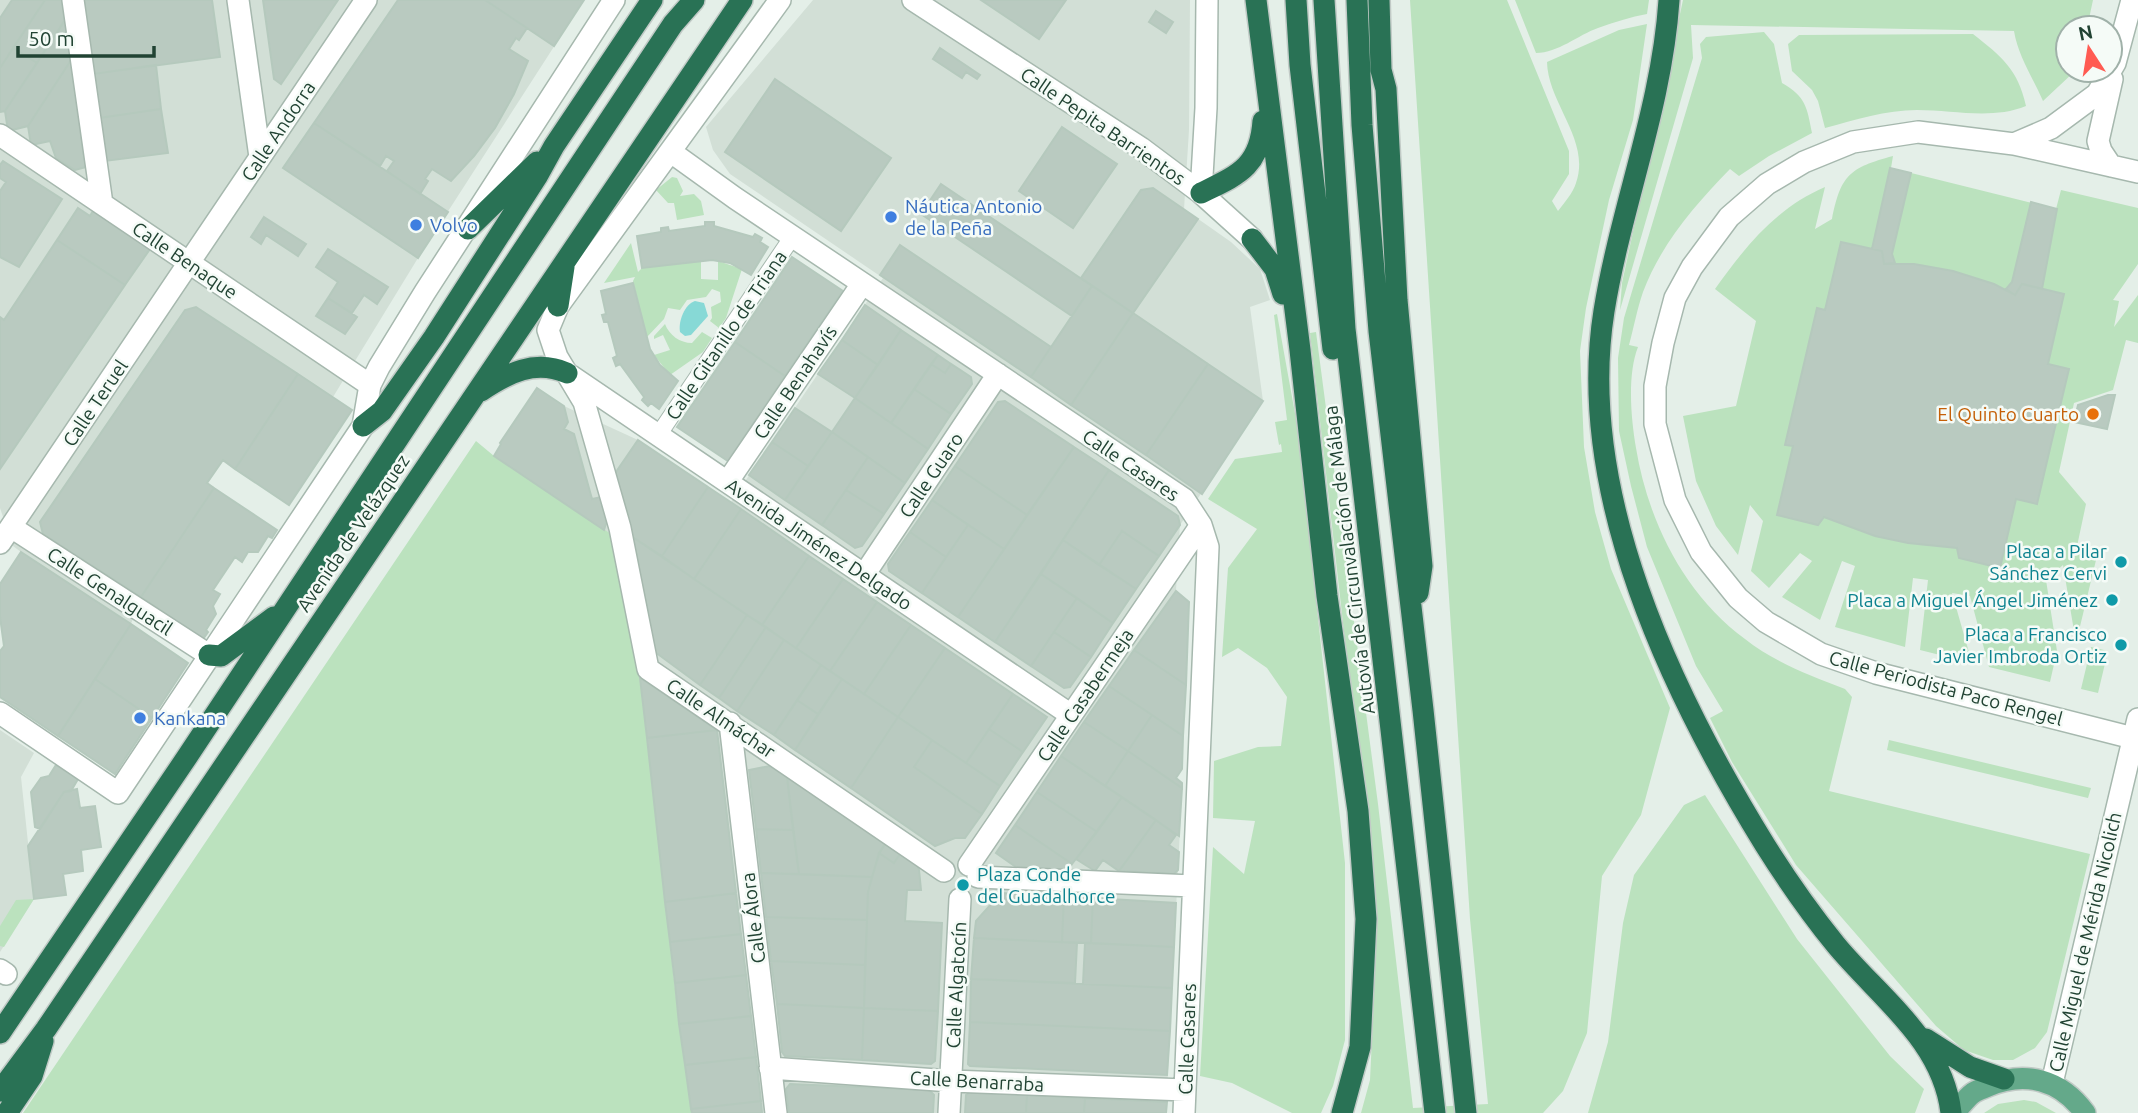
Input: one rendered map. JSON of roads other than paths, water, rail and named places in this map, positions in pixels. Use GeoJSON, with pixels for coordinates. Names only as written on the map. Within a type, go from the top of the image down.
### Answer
{"type":"FeatureCollection","features":[{"type":"Feature","properties":{"kind":"highway"},"geometry":{"type":"LineString","coordinates":[[363,426],[382,411],[434,337],[554,146],[652,0]]}},
{"type":"Feature","properties":{"kind":"highway"},"geometry":{"type":"LineString","coordinates":[[673,24],[683,0]]}},
{"type":"Feature","properties":{"kind":"highway","name":"Avenida de Velázquez"},"geometry":{"type":"LineString","coordinates":[[0,1033],[289,604],[673,24],[694,0]]}},
{"type":"Feature","properties":{"kind":"highway","name":"Avenida de Velázquez"},"geometry":{"type":"LineString","coordinates":[[0,1091],[46,1029],[742,0]]}},
{"type":"Feature","properties":{"kind":"highway"},"geometry":{"type":"LineString","coordinates":[[1256,0],[1300,350],[1326,596],[1358,811],[1366,919],[1360,1047],[1342,1113]]}},
{"type":"Feature","properties":{"kind":"highway"},"geometry":{"type":"LineString","coordinates":[[1296,0],[1300,65],[1343,433],[1364,489]]}},
{"type":"Feature","properties":{"kind":"highway","name":"Autovía de Circunvalación de Málaga"},"geometry":{"type":"LineString","coordinates":[[1324,0],[1345,329],[1434,1110]]}},
{"type":"Feature","properties":{"kind":"highway"},"geometry":{"type":"LineString","coordinates":[[1357,0],[1362,125],[1379,331],[1465,1109]]}},
{"type":"Feature","properties":{"kind":"highway"},"geometry":{"type":"LineString","coordinates":[[1379,0],[1381,70],[1386,89],[1397,300],[1422,566],[1413,623]]}},
{"type":"Feature","properties":{"kind":"highway"},"geometry":{"type":"LineString","coordinates":[[1386,89],[1391,67],[1392,0]]}},
{"type":"Feature","properties":{"kind":"highway"},"geometry":{"type":"LineString","coordinates":[[1669,0],[1658,84],[1604,313],[1599,400],[1603,449],[1617,519],[1645,604],[1673,672],[1732,790],[1803,902],[1837,946],[1918,1034],[1947,1085],[1953,1113]]}},
{"type":"Feature","properties":{"kind":"highway"},"geometry":{"type":"LineString","coordinates":[[1200,193],[1237,176],[1252,163],[1262,142],[1265,77]]}},
{"type":"Feature","properties":{"kind":"highway"},"geometry":{"type":"LineString","coordinates":[[468,229],[554,146]]}},
{"type":"Feature","properties":{"kind":"highway"},"geometry":{"type":"LineString","coordinates":[[1252,239],[1275,269],[1300,350]]}},
{"type":"Feature","properties":{"kind":"highway"},"geometry":{"type":"LineString","coordinates":[[558,306],[564,261]]}},
{"type":"Feature","properties":{"kind":"highway"},"geometry":{"type":"LineString","coordinates":[[474,396],[500,378],[528,368],[552,366],[567,373]]}},
{"type":"Feature","properties":{"kind":"highway"},"geometry":{"type":"LineString","coordinates":[[209,655],[221,656],[289,604]]}},
{"type":"Feature","properties":{"kind":"highway"},"geometry":{"type":"LineString","coordinates":[[8,1113],[32,1076],[46,1029]]}},
{"type":"Feature","properties":{"kind":"highway"},"geometry":{"type":"LineString","coordinates":[[1918,1034],[1970,1067],[2004,1079]]}},
{"type":"Feature","properties":{"kind":"main road"},"geometry":{"type":"LineString","coordinates":[[1953,1113],[1974,1092],[2004,1079],[2029,1077],[2052,1083],[2078,1103],[2086,1113]]}},
{"type":"Feature","properties":{"kind":"street"},"geometry":{"type":"LineString","coordinates":[[73,0],[102,204]]}},
{"type":"Feature","properties":{"kind":"street"},"geometry":{"type":"LineString","coordinates":[[237,0],[260,158]]}},
{"type":"Feature","properties":{"kind":"street","name":"Calle Andorra"},"geometry":{"type":"LineString","coordinates":[[189,263],[366,0]]}},
{"type":"Feature","properties":{"kind":"street"},"geometry":{"type":"LineString","coordinates":[[0,713],[118,793],[363,426],[370,385],[425,292],[614,0]]}},
{"type":"Feature","properties":{"kind":"street"},"geometry":{"type":"LineString","coordinates":[[558,306],[780,0]]}},
{"type":"Feature","properties":{"kind":"street","name":"Calle Pepita Barrientos"},"geometry":{"type":"LineString","coordinates":[[914,0],[1141,148],[1200,193]]}},
{"type":"Feature","properties":{"kind":"street","name":"Calle Pepita Barrientos"},"geometry":{"type":"LineString","coordinates":[[1200,193],[1206,108],[1207,0]]}},
{"type":"Feature","properties":{"kind":"street"},"geometry":{"type":"LineString","coordinates":[[2124,30],[2132,0]]}},
{"type":"Feature","properties":{"kind":"street"},"geometry":{"type":"LineString","coordinates":[[2014,144],[2051,128],[2097,94],[2103,84]]}},
{"type":"Feature","properties":{"kind":"street"},"geometry":{"type":"LineString","coordinates":[[2110,84],[2098,141],[2111,166]]}},
{"type":"Feature","properties":{"kind":"street","name":"Calle Periodista Paco Rengel"},"geometry":{"type":"LineString","coordinates":[[2136,728],[1876,673],[1821,654],[1766,622],[1738,598],[1701,552],[1675,500],[1657,434],[1656,386],[1663,343],[1675,298],[1692,267],[1729,217],[1767,184],[1804,162],[1853,142],[1918,132],[2014,144],[2138,172]]}},
{"type":"Feature","properties":{"kind":"street","name":"Calle Benaque"},"geometry":{"type":"LineString","coordinates":[[0,135],[370,385]]}},
{"type":"Feature","properties":{"kind":"street","name":"Calle Casares"},"geometry":{"type":"LineString","coordinates":[[671,152],[862,284],[1184,499],[1201,525],[1208,547],[1184,1113]]}},
{"type":"Feature","properties":{"kind":"street"},"geometry":{"type":"LineString","coordinates":[[1200,193],[1252,239]]}},
{"type":"Feature","properties":{"kind":"street","name":"Calle Gitanillo de Triana"},"geometry":{"type":"LineString","coordinates":[[659,434],[793,236]]}},
{"type":"Feature","properties":{"kind":"street","name":"Calle Teruel"},"geometry":{"type":"LineString","coordinates":[[6,535],[189,263]]}},
{"type":"Feature","properties":{"kind":"street","name":"Calle Benahavís"},"geometry":{"type":"LineString","coordinates":[[728,481],[862,284]]}},
{"type":"Feature","properties":{"kind":"street","name":"Calle Almáchar"},"geometry":{"type":"LineString","coordinates":[[558,306],[548,330],[557,357],[584,401],[620,528],[648,669],[944,871]]}},
{"type":"Feature","properties":{"kind":"street","name":"Avenida Jiménez Delgado"},"geometry":{"type":"LineString","coordinates":[[567,373],[1071,715]]}},
{"type":"Feature","properties":{"kind":"street","name":"Calle Guaro"},"geometry":{"type":"LineString","coordinates":[[864,576],[998,374]]}},
{"type":"Feature","properties":{"kind":"street","name":"Calle Casabermeja"},"geometry":{"type":"LineString","coordinates":[[974,871],[1071,715],[1201,525]]}},
{"type":"Feature","properties":{"kind":"street","name":"Calle Genalguacil"},"geometry":{"type":"LineString","coordinates":[[6,535],[209,655]]}},
{"type":"Feature","properties":{"kind":"street","name":"Calle Álora"},"geometry":{"type":"LineString","coordinates":[[730,723],[776,1113]]}},
{"type":"Feature","properties":{"kind":"street","name":"Calle Miguel de Mérida Nicolich"},"geometry":{"type":"LineString","coordinates":[[2052,1083],[2136,728]]}},
{"type":"Feature","properties":{"kind":"street"},"geometry":{"type":"LineString","coordinates":[[974,871],[976,890],[967,898],[949,897],[942,887],[941,876],[952,863],[958,862],[974,871],[1193,886]]}},
{"type":"Feature","properties":{"kind":"street","name":"Calle Algatocín"},"geometry":{"type":"LineString","coordinates":[[950,1113],[960,899]]}},
{"type":"Feature","properties":{"kind":"street","name":"Calle Benarraba"},"geometry":{"type":"LineString","coordinates":[[770,1068],[951,1081],[1185,1090]]}},
{"type":"Feature","properties":{"kind":"water"},"geometry":{"type":"Polygon","coordinates":[[[695,301],[704,303],[708,316],[691,335],[685,336],[680,332],[681,318],[685,309],[695,301]]]}},
{"type":"Feature","properties":{"kind":"place","name":"Náutica Antonio de la Peña"},"geometry":{"type":"Point","coordinates":[891,217]}},
{"type":"Feature","properties":{"kind":"place","name":"Volvo"},"geometry":{"type":"Point","coordinates":[416,225]}},
{"type":"Feature","properties":{"kind":"place","name":"El Quinto Cuarto"},"geometry":{"type":"Point","coordinates":[2093,414]}},
{"type":"Feature","properties":{"kind":"place","name":"Placa a Pilar Sánchez Cervi"},"geometry":{"type":"Point","coordinates":[2121,562]}},
{"type":"Feature","properties":{"kind":"place","name":"Placa a Miguel Ángel Jiménez"},"geometry":{"type":"Point","coordinates":[2112,600]}},
{"type":"Feature","properties":{"kind":"place","name":"Placa a Francisco Javier Imbroda Ortiz"},"geometry":{"type":"Point","coordinates":[2121,645]}},
{"type":"Feature","properties":{"kind":"place","name":"Kankana"},"geometry":{"type":"Point","coordinates":[140,718]}},
{"type":"Feature","properties":{"kind":"place","name":"Plaza Conde del Guadalhorce"},"geometry":{"type":"Point","coordinates":[963,885]}}]}
